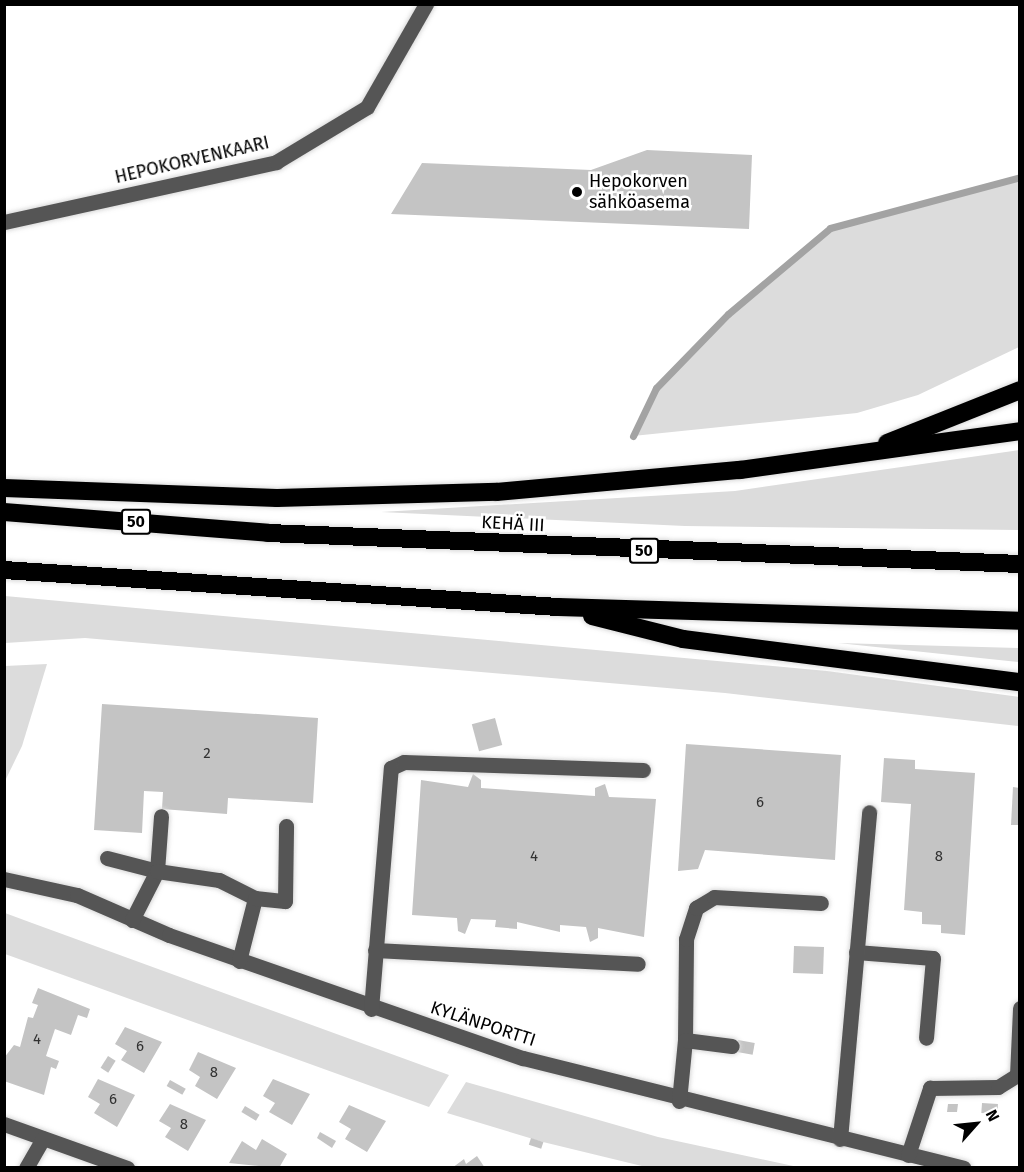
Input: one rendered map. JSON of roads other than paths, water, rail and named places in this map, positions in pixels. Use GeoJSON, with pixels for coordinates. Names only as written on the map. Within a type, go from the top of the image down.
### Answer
{"type":"FeatureCollection","features":[{"type":"Feature","properties":{"kind":"highway"},"geometry":{"type":"LineString","coordinates":[[868,450],[1020,390]]}},
{"type":"Feature","properties":{"kind":"highway"},"geometry":{"type":"LineString","coordinates":[[4,488],[277,498],[497,492],[740,470],[868,450],[932,446],[1020,430]]}},
{"type":"Feature","properties":{"kind":"highway","name":"KEHÄ III"},"geometry":{"type":"LineString","coordinates":[[4,512],[268,532],[1020,564]]}},
{"type":"Feature","properties":{"kind":"highway"},"geometry":{"type":"LineString","coordinates":[[4,570],[558,607],[1020,621]]}},
{"type":"Feature","properties":{"kind":"highway"},"geometry":{"type":"LineString","coordinates":[[558,607],[683,639],[1020,682]]}},
{"type":"Feature","properties":{"kind":"street","name":"HEPOKORVENKAARI"},"geometry":{"type":"LineString","coordinates":[[4,222],[276,162],[367,107],[426,4]]}},
{"type":"Feature","properties":{"kind":"street"},"geometry":{"type":"LineString","coordinates":[[371,1009],[391,768],[404,762],[643,770]]}},
{"type":"Feature","properties":{"kind":"street"},"geometry":{"type":"LineString","coordinates":[[840,1139],[869,812]]}},
{"type":"Feature","properties":{"kind":"street"},"geometry":{"type":"LineString","coordinates":[[132,921],[157,871],[161,816]]}},
{"type":"Feature","properties":{"kind":"street"},"geometry":{"type":"LineString","coordinates":[[107,858],[157,871],[219,880],[255,898],[285,901],[286,826]]}},
{"type":"Feature","properties":{"kind":"street","name":"KYLÄNPORTTI"},"geometry":{"type":"LineString","coordinates":[[4,879],[77,895],[132,921],[371,1009],[679,1101],[908,1155],[939,1165],[963,1167]]}},
{"type":"Feature","properties":{"kind":"street"},"geometry":{"type":"LineString","coordinates":[[679,1101],[685,1040],[686,939],[696,908],[714,897],[821,903]]}},
{"type":"Feature","properties":{"kind":"street"},"geometry":{"type":"LineString","coordinates":[[239,961],[255,898]]}},
{"type":"Feature","properties":{"kind":"street"},"geometry":{"type":"LineString","coordinates":[[375,950],[638,964]]}},
{"type":"Feature","properties":{"kind":"street"},"geometry":{"type":"LineString","coordinates":[[856,952],[933,958],[926,1038]]}},
{"type":"Feature","properties":{"kind":"street"},"geometry":{"type":"LineString","coordinates":[[908,1155],[930,1088],[998,1087],[1017,1075],[1020,1008]]}},
{"type":"Feature","properties":{"kind":"street"},"geometry":{"type":"LineString","coordinates":[[685,1040],[732,1046]]}},
{"type":"Feature","properties":{"kind":"street"},"geometry":{"type":"LineString","coordinates":[[4,1124],[127,1167]]}},
{"type":"Feature","properties":{"kind":"street"},"geometry":{"type":"LineString","coordinates":[[26,1167],[43,1138]]}},
{"type":"Feature","properties":{"kind":"waterway"},"geometry":{"type":"LineString","coordinates":[[633,436],[656,388],[728,314],[830,228],[1020,177]]}},
{"type":"Feature","properties":{"kind":"place","name":"Hepokorven sähköasema"},"geometry":{"type":"Point","coordinates":[577,192]}}]}
